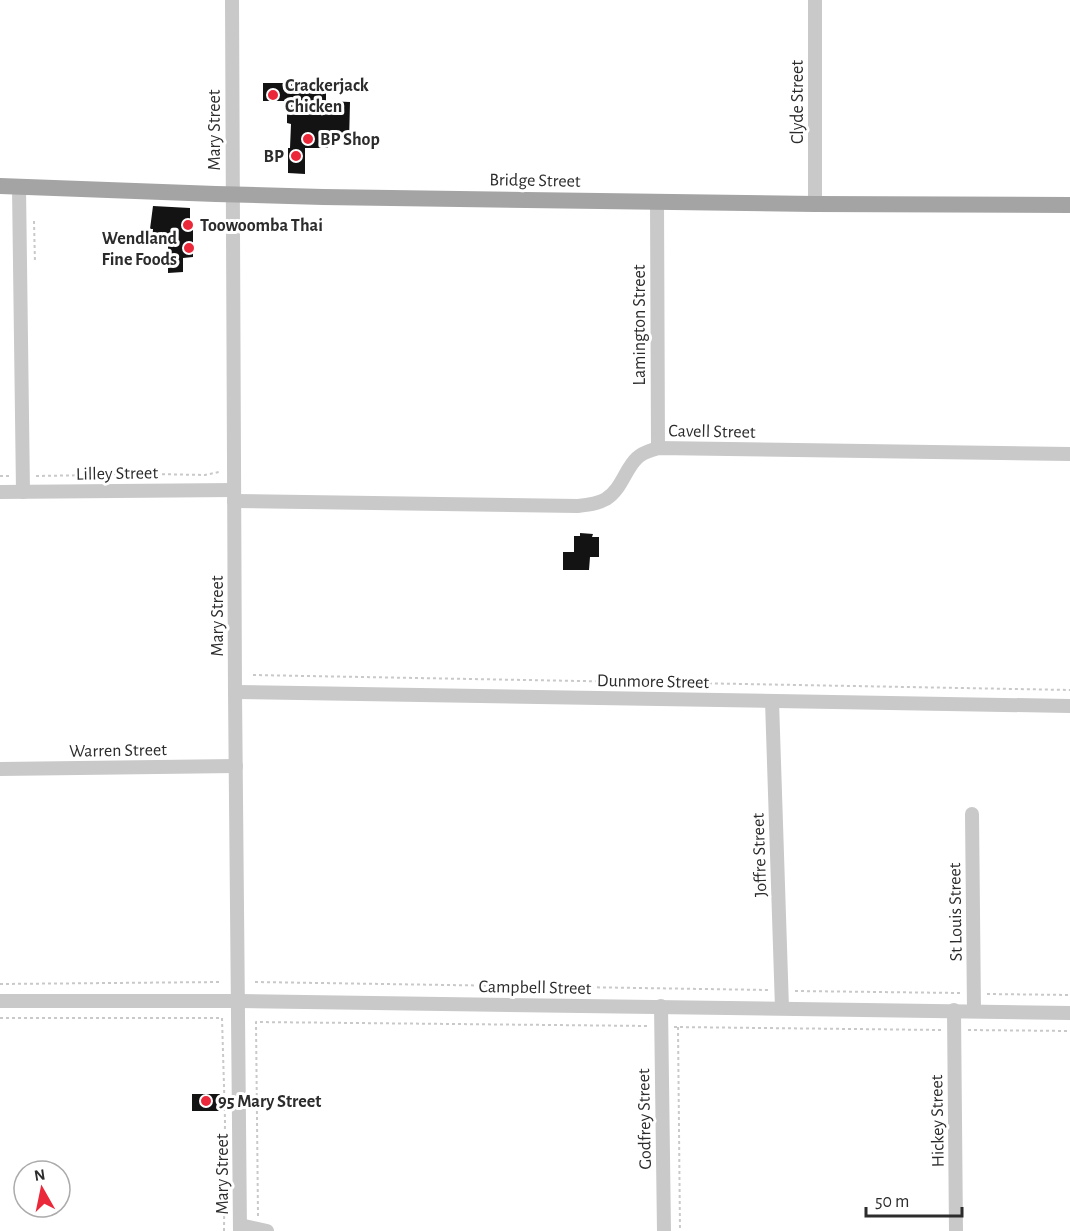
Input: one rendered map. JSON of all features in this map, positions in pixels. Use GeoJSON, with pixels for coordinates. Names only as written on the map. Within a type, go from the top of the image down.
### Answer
{"type":"FeatureCollection","features":[{"type":"Feature","properties":{"kind":"main road","name":"Bridge Street"},"geometry":{"type":"LineString","coordinates":[[0,186],[232,195],[815,204],[1070,205]]}},
{"type":"Feature","properties":{"kind":"street","name":"Mary Street"},"geometry":{"type":"LineString","coordinates":[[232,0],[240,1228]]}},
{"type":"Feature","properties":{"kind":"street","name":"Clyde Street"},"geometry":{"type":"LineString","coordinates":[[815,0],[815,204]]}},
{"type":"Feature","properties":{"kind":"street"},"geometry":{"type":"LineString","coordinates":[[19,187],[23,492]]}},
{"type":"Feature","properties":{"kind":"street","name":"Lamington Street"},"geometry":{"type":"LineString","coordinates":[[657,201],[658,448]]}},
{"type":"Feature","properties":{"kind":"street","name":"Cavell Street"},"geometry":{"type":"LineString","coordinates":[[234,495],[579,506],[606,499],[621,483],[636,459],[645,452],[658,448],[1070,454]]}},
{"type":"Feature","properties":{"kind":"street","name":"Lilley Street"},"geometry":{"type":"LineString","coordinates":[[0,492],[234,495]]}},
{"type":"Feature","properties":{"kind":"street","name":"Dunmore Street"},"geometry":{"type":"LineString","coordinates":[[235,692],[1070,706]]}},
{"type":"Feature","properties":{"kind":"street","name":"Joffre Street"},"geometry":{"type":"LineString","coordinates":[[772,701],[782,1008]]}},
{"type":"Feature","properties":{"kind":"street","name":"Warren Street"},"geometry":{"type":"LineString","coordinates":[[0,769],[236,766]]}},
{"type":"Feature","properties":{"kind":"street","name":"St Louis Street"},"geometry":{"type":"LineString","coordinates":[[972,814],[974,1011]]}},
{"type":"Feature","properties":{"kind":"street","name":"Campbell Street"},"geometry":{"type":"LineString","coordinates":[[0,1001],[238,1001],[1070,1012]]}},
{"type":"Feature","properties":{"kind":"street","name":"Godfrey Street"},"geometry":{"type":"LineString","coordinates":[[661,1006],[664,1231]]}},
{"type":"Feature","properties":{"kind":"street","name":"Hickey Street"},"geometry":{"type":"LineString","coordinates":[[954,1010],[956,1231]]}},
{"type":"Feature","properties":{"kind":"street"},"geometry":{"type":"LineString","coordinates":[[240,1228],[262,1230]]}},
{"type":"Feature","properties":{"kind":"path"},"geometry":{"type":"LineString","coordinates":[[34,217],[35,263]]}},
{"type":"Feature","properties":{"kind":"path"},"geometry":{"type":"LineString","coordinates":[[0,477],[205,475],[219,472]]}},
{"type":"Feature","properties":{"kind":"path"},"geometry":{"type":"LineString","coordinates":[[253,675],[1070,690]]}},
{"type":"Feature","properties":{"kind":"path"},"geometry":{"type":"LineString","coordinates":[[0,984],[221,982]]}},
{"type":"Feature","properties":{"kind":"path"},"geometry":{"type":"LineString","coordinates":[[255,982],[1070,995]]}},
{"type":"Feature","properties":{"kind":"path"},"geometry":{"type":"LineString","coordinates":[[0,1018],[222,1018],[225,1120],[224,1231]]}},
{"type":"Feature","properties":{"kind":"path"},"geometry":{"type":"LineString","coordinates":[[256,1022],[262,1230]]}},
{"type":"Feature","properties":{"kind":"path"},"geometry":{"type":"LineString","coordinates":[[678,1027],[680,1231]]}},
{"type":"Feature","properties":{"kind":"building"},"geometry":{"type":"Polygon","coordinates":[[[263,83],[326,85],[326,101],[350,102],[349,142],[328,142],[328,148],[305,148],[305,174],[288,173],[291,124],[287,123],[287,101],[263,101],[263,83]]]}},
{"type":"Feature","properties":{"kind":"building"},"geometry":{"type":"Polygon","coordinates":[[[153,206],[190,208],[190,223],[193,223],[193,257],[183,258],[183,272],[168,273],[168,245],[152,244],[153,229],[150,229],[153,206]]]}},
{"type":"Feature","properties":{"kind":"building"},"geometry":{"type":"Polygon","coordinates":[[[580,533],[599,537],[599,557],[590,557],[589,570],[563,570],[563,552],[574,552],[574,536],[580,536],[580,533]]]}},
{"type":"Feature","properties":{"kind":"building"},"geometry":{"type":"Polygon","coordinates":[[[192,1094],[225,1095],[225,1110],[192,1111],[192,1094]]]}},
{"type":"Feature","properties":{"kind":"place","name":"Crackerjack Chicken"},"geometry":{"type":"Point","coordinates":[273,95]}},
{"type":"Feature","properties":{"kind":"place","name":"BP Shop"},"geometry":{"type":"Point","coordinates":[308,139]}},
{"type":"Feature","properties":{"kind":"place","name":"BP"},"geometry":{"type":"Point","coordinates":[296,156]}},
{"type":"Feature","properties":{"kind":"place","name":"Toowoomba Thai"},"geometry":{"type":"Point","coordinates":[188,225]}},
{"type":"Feature","properties":{"kind":"place","name":"Wendland Fine Foods"},"geometry":{"type":"Point","coordinates":[189,248]}},
{"type":"Feature","properties":{"kind":"place","name":"95 Mary Street"},"geometry":{"type":"Point","coordinates":[206,1101]}}]}
